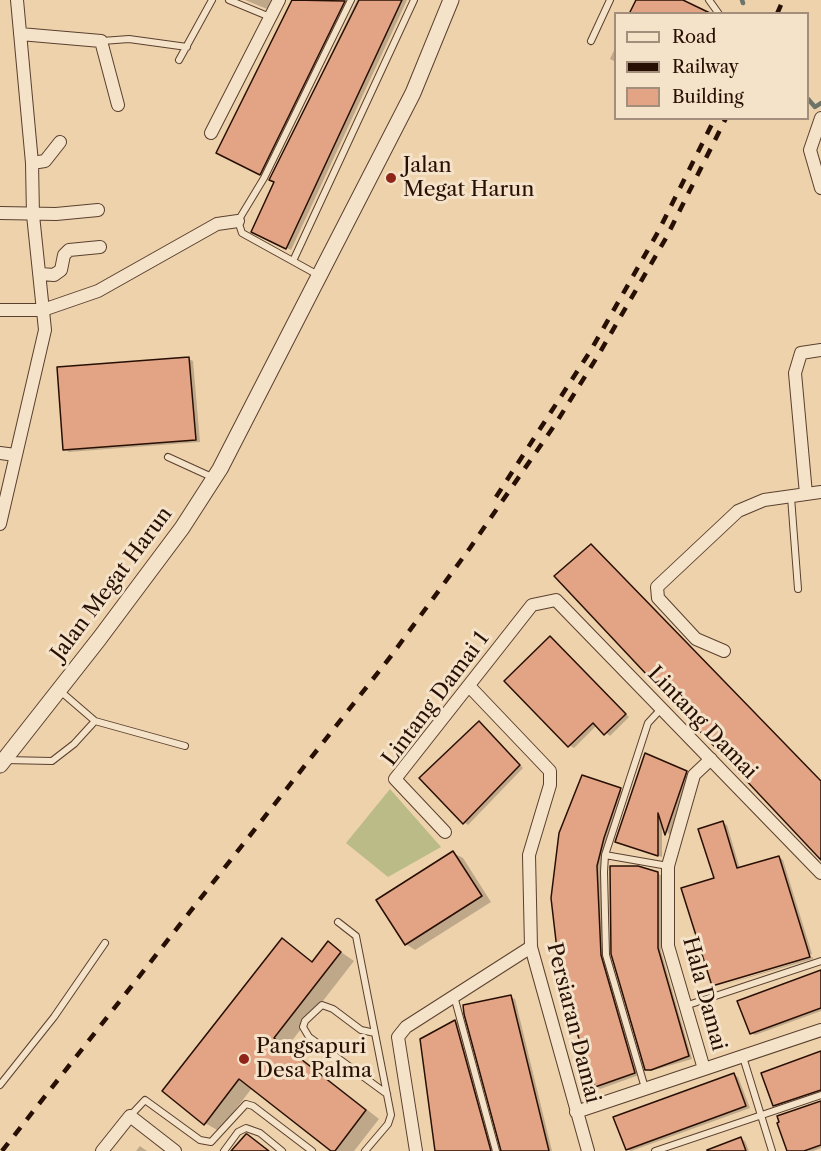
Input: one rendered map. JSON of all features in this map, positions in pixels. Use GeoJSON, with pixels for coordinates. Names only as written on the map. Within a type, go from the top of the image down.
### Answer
{"type":"FeatureCollection","features":[{"type":"Feature","properties":{"kind":"street"},"geometry":{"type":"LineString","coordinates":[[0,524],[45,330],[16,0]]}},
{"type":"Feature","properties":{"kind":"street"},"geometry":{"type":"LineString","coordinates":[[211,133],[279,0]]}},
{"type":"Feature","properties":{"kind":"street","name":"Jalan Megat Harun"},"geometry":{"type":"LineString","coordinates":[[2,763],[182,528],[214,478],[321,277],[413,93],[451,0]]}},
{"type":"Feature","properties":{"kind":"street"},"geometry":{"type":"LineString","coordinates":[[20,34],[101,41],[118,105]]}},
{"type":"Feature","properties":{"kind":"street"},"geometry":{"type":"LineString","coordinates":[[820,187],[810,150],[821,118]]}},
{"type":"Feature","properties":{"kind":"street"},"geometry":{"type":"LineString","coordinates":[[32,163],[45,161],[60,142]]}},
{"type":"Feature","properties":{"kind":"street"},"geometry":{"type":"LineString","coordinates":[[0,213],[33,214],[98,210]]}},
{"type":"Feature","properties":{"kind":"street"},"geometry":{"type":"LineString","coordinates":[[0,310],[43,310],[98,291],[217,224],[238,221]]}},
{"type":"Feature","properties":{"kind":"street"},"geometry":{"type":"LineString","coordinates":[[40,274],[54,275],[60,270],[64,255],[69,250],[100,247]]}},
{"type":"Feature","properties":{"kind":"street"},"geometry":{"type":"LineString","coordinates":[[806,494],[795,373],[801,353],[821,351]]}},
{"type":"Feature","properties":{"kind":"street"},"geometry":{"type":"LineString","coordinates":[[0,453],[15,455]]}},
{"type":"Feature","properties":{"kind":"street"},"geometry":{"type":"LineString","coordinates":[[724,651],[696,639],[658,598],[657,587],[738,511],[764,500],[821,492]]}},
{"type":"Feature","properties":{"kind":"street","name":"Lintang Damai 1"},"geometry":{"type":"LineString","coordinates":[[445,832],[395,779],[532,605],[556,600]]}},
{"type":"Feature","properties":{"kind":"street","name":"Lintang Damai"},"geometry":{"type":"LineString","coordinates":[[556,600],[821,873]]}},
{"type":"Feature","properties":{"kind":"street","name":"Persiaran Damai"},"geometry":{"type":"LineString","coordinates":[[470,686],[550,771],[550,785],[529,855],[531,946],[588,1151]]}},
{"type":"Feature","properties":{"kind":"street","name":"Hala Damai"},"geometry":{"type":"LineString","coordinates":[[704,1069],[683,1006],[668,946],[668,866],[694,775],[711,759]]}},
{"type":"Feature","properties":{"kind":"street"},"geometry":{"type":"LineString","coordinates":[[416,1151],[398,1037],[406,1027],[531,946]]}},
{"type":"Feature","properties":{"kind":"street"},"geometry":{"type":"LineString","coordinates":[[576,1112],[821,1030]]}},
{"type":"Feature","properties":{"kind":"street"},"geometry":{"type":"LineString","coordinates":[[102,1151],[130,1116],[175,1151]]}},
{"type":"Feature","properties":{"kind":"lane"},"geometry":{"type":"LineString","coordinates":[[178,60],[188,47],[212,0]]}},
{"type":"Feature","properties":{"kind":"lane"},"geometry":{"type":"LineString","coordinates":[[229,0],[270,17]]}},
{"type":"Feature","properties":{"kind":"lane"},"geometry":{"type":"LineString","coordinates":[[321,277],[242,233],[238,221],[264,178],[351,0]]}},
{"type":"Feature","properties":{"kind":"lane"},"geometry":{"type":"LineString","coordinates":[[293,261],[414,0]]}},
{"type":"Feature","properties":{"kind":"lane"},"geometry":{"type":"LineString","coordinates":[[591,41],[610,0]]}},
{"type":"Feature","properties":{"kind":"lane"},"geometry":{"type":"LineString","coordinates":[[101,41],[129,39],[188,47]]}},
{"type":"Feature","properties":{"kind":"lane"},"geometry":{"type":"LineString","coordinates":[[168,457],[214,478]]}},
{"type":"Feature","properties":{"kind":"lane"},"geometry":{"type":"LineString","coordinates":[[791,497],[798,589]]}},
{"type":"Feature","properties":{"kind":"lane"},"geometry":{"type":"LineString","coordinates":[[59,690],[94,721],[185,746]]}},
{"type":"Feature","properties":{"kind":"lane"},"geometry":{"type":"LineString","coordinates":[[645,1088],[606,955],[605,855],[648,723],[661,709]]}},
{"type":"Feature","properties":{"kind":"lane"},"geometry":{"type":"LineString","coordinates":[[2,763],[52,760],[75,744],[94,721]]}},
{"type":"Feature","properties":{"kind":"lane"},"geometry":{"type":"LineString","coordinates":[[605,855],[668,866]]}},
{"type":"Feature","properties":{"kind":"lane"},"geometry":{"type":"LineString","coordinates":[[338,922],[356,936],[388,1094],[390,1120],[365,1151]]}},
{"type":"Feature","properties":{"kind":"lane"},"geometry":{"type":"LineString","coordinates":[[0,1085],[54,1017],[105,943]]}},
{"type":"Feature","properties":{"kind":"lane"},"geometry":{"type":"LineString","coordinates":[[683,1006],[821,961]]}},
{"type":"Feature","properties":{"kind":"lane"},"geometry":{"type":"LineString","coordinates":[[454,995],[496,1151]]}},
{"type":"Feature","properties":{"kind":"lane"},"geometry":{"type":"LineString","coordinates":[[375,1033],[361,1030],[333,1009],[322,1005],[305,1021],[303,1027],[309,1037],[388,1094]]}},
{"type":"Feature","properties":{"kind":"lane"},"geometry":{"type":"LineString","coordinates":[[743,1056],[772,1151]]}},
{"type":"Feature","properties":{"kind":"lane"},"geometry":{"type":"LineString","coordinates":[[656,1151],[821,1095]]}},
{"type":"Feature","properties":{"kind":"lane"},"geometry":{"type":"LineString","coordinates":[[130,1116],[145,1100],[200,1140],[211,1142],[246,1104],[253,1106],[312,1151]]}},
{"type":"Feature","properties":{"kind":"lane"},"geometry":{"type":"LineString","coordinates":[[224,1151],[238,1132],[246,1128],[260,1133],[282,1151]]}},
{"type":"Feature","properties":{"kind":"green space"},"geometry":{"type":"Polygon","coordinates":[[[390,789],[441,847],[388,877],[346,843],[390,789]]]}},
{"type":"Feature","properties":{"kind":"building"},"geometry":{"type":"Polygon","coordinates":[[[292,0],[345,1],[260,175],[216,153],[292,0]]]}},
{"type":"Feature","properties":{"kind":"building"},"geometry":{"type":"Polygon","coordinates":[[[359,0],[402,0],[286,249],[251,232],[274,182],[269,180],[359,0]]]}},
{"type":"Feature","properties":{"kind":"building"},"geometry":{"type":"Polygon","coordinates":[[[636,0],[683,0],[708,12],[630,12],[636,0]]]}},
{"type":"Feature","properties":{"kind":"building"},"geometry":{"type":"Polygon","coordinates":[[[189,357],[196,440],[63,450],[57,367],[189,357]]]}},
{"type":"Feature","properties":{"kind":"building"},"geometry":{"type":"Polygon","coordinates":[[[591,544],[821,781],[821,860],[554,576],[591,544]]]}},
{"type":"Feature","properties":{"kind":"building"},"geometry":{"type":"Polygon","coordinates":[[[550,636],[626,714],[604,735],[593,723],[568,747],[504,681],[550,636]]]}},
{"type":"Feature","properties":{"kind":"building"},"geometry":{"type":"Polygon","coordinates":[[[479,721],[520,765],[463,824],[419,778],[479,721]]]}},
{"type":"Feature","properties":{"kind":"building"},"geometry":{"type":"Polygon","coordinates":[[[645,753],[687,771],[665,835],[658,813],[658,856],[615,842],[645,753]]]}},
{"type":"Feature","properties":{"kind":"building"},"geometry":{"type":"Polygon","coordinates":[[[582,775],[621,788],[597,866],[601,955],[635,1073],[595,1087],[561,984],[551,898],[559,833],[582,775]]]}},
{"type":"Feature","properties":{"kind":"building"},"geometry":{"type":"Polygon","coordinates":[[[723,821],[737,868],[779,856],[810,957],[712,986],[681,888],[714,878],[698,829],[723,821]]]}},
{"type":"Feature","properties":{"kind":"building"},"geometry":{"type":"Polygon","coordinates":[[[453,851],[482,896],[405,945],[376,900],[453,851]]]}},
{"type":"Feature","properties":{"kind":"building"},"geometry":{"type":"Polygon","coordinates":[[[610,866],[638,866],[658,872],[658,948],[689,1056],[651,1070],[645,1070],[611,954],[610,866]]]}},
{"type":"Feature","properties":{"kind":"building","name":"Pangsapuri Desa Palma"},"geometry":{"type":"Polygon","coordinates":[[[282,938],[312,962],[328,941],[341,952],[274,1038],[366,1110],[335,1151],[331,1151],[239,1079],[204,1125],[162,1091],[282,938]]]}},
{"type":"Feature","properties":{"kind":"building"},"geometry":{"type":"Polygon","coordinates":[[[821,970],[821,1008],[750,1034],[737,1001],[821,970]]]}},
{"type":"Feature","properties":{"kind":"building"},"geometry":{"type":"Polygon","coordinates":[[[511,995],[549,1151],[501,1151],[464,1014],[463,1005],[511,995]]]}},
{"type":"Feature","properties":{"kind":"building"},"geometry":{"type":"Polygon","coordinates":[[[455,1020],[491,1151],[435,1151],[420,1039],[455,1020]]]}},
{"type":"Feature","properties":{"kind":"building"},"geometry":{"type":"Polygon","coordinates":[[[821,1051],[821,1090],[773,1106],[761,1073],[821,1051]]]}},
{"type":"Feature","properties":{"kind":"building"},"geometry":{"type":"Polygon","coordinates":[[[734,1073],[746,1106],[626,1150],[613,1117],[734,1073]]]}},
{"type":"Feature","properties":{"kind":"building"},"geometry":{"type":"Polygon","coordinates":[[[821,1101],[821,1145],[804,1151],[787,1151],[777,1123],[779,1122],[777,1116],[821,1101]]]}},
{"type":"Feature","properties":{"kind":"building"},"geometry":{"type":"Polygon","coordinates":[[[247,1134],[269,1151],[231,1151],[247,1134]]]}},
{"type":"Feature","properties":{"kind":"building"},"geometry":{"type":"Polygon","coordinates":[[[741,1137],[746,1151],[707,1151],[707,1150],[741,1137]]]}},
{"type":"Feature","properties":{"kind":"waterway"},"geometry":{"type":"LineString","coordinates":[[809,100],[815,107],[821,103]]}},
{"type":"Feature","properties":{"kind":"railway"},"geometry":{"type":"LineString","coordinates":[[778,12],[783,0]]}},
{"type":"Feature","properties":{"kind":"railway"},"geometry":{"type":"LineString","coordinates":[[496,497],[591,350],[658,232],[714,120]]}},
{"type":"Feature","properties":{"kind":"railway"},"geometry":{"type":"LineString","coordinates":[[2,1151],[391,656],[470,548],[556,423],[599,354],[666,238],[725,120]]}},
{"type":"Feature","properties":{"kind":"place","name":"Jalan Megat Harun"},"geometry":{"type":"Point","coordinates":[391,178]}},
{"type":"Feature","properties":{"kind":"place","name":"Pangsapuri Desa Palma"},"geometry":{"type":"Point","coordinates":[244,1059]}}]}
